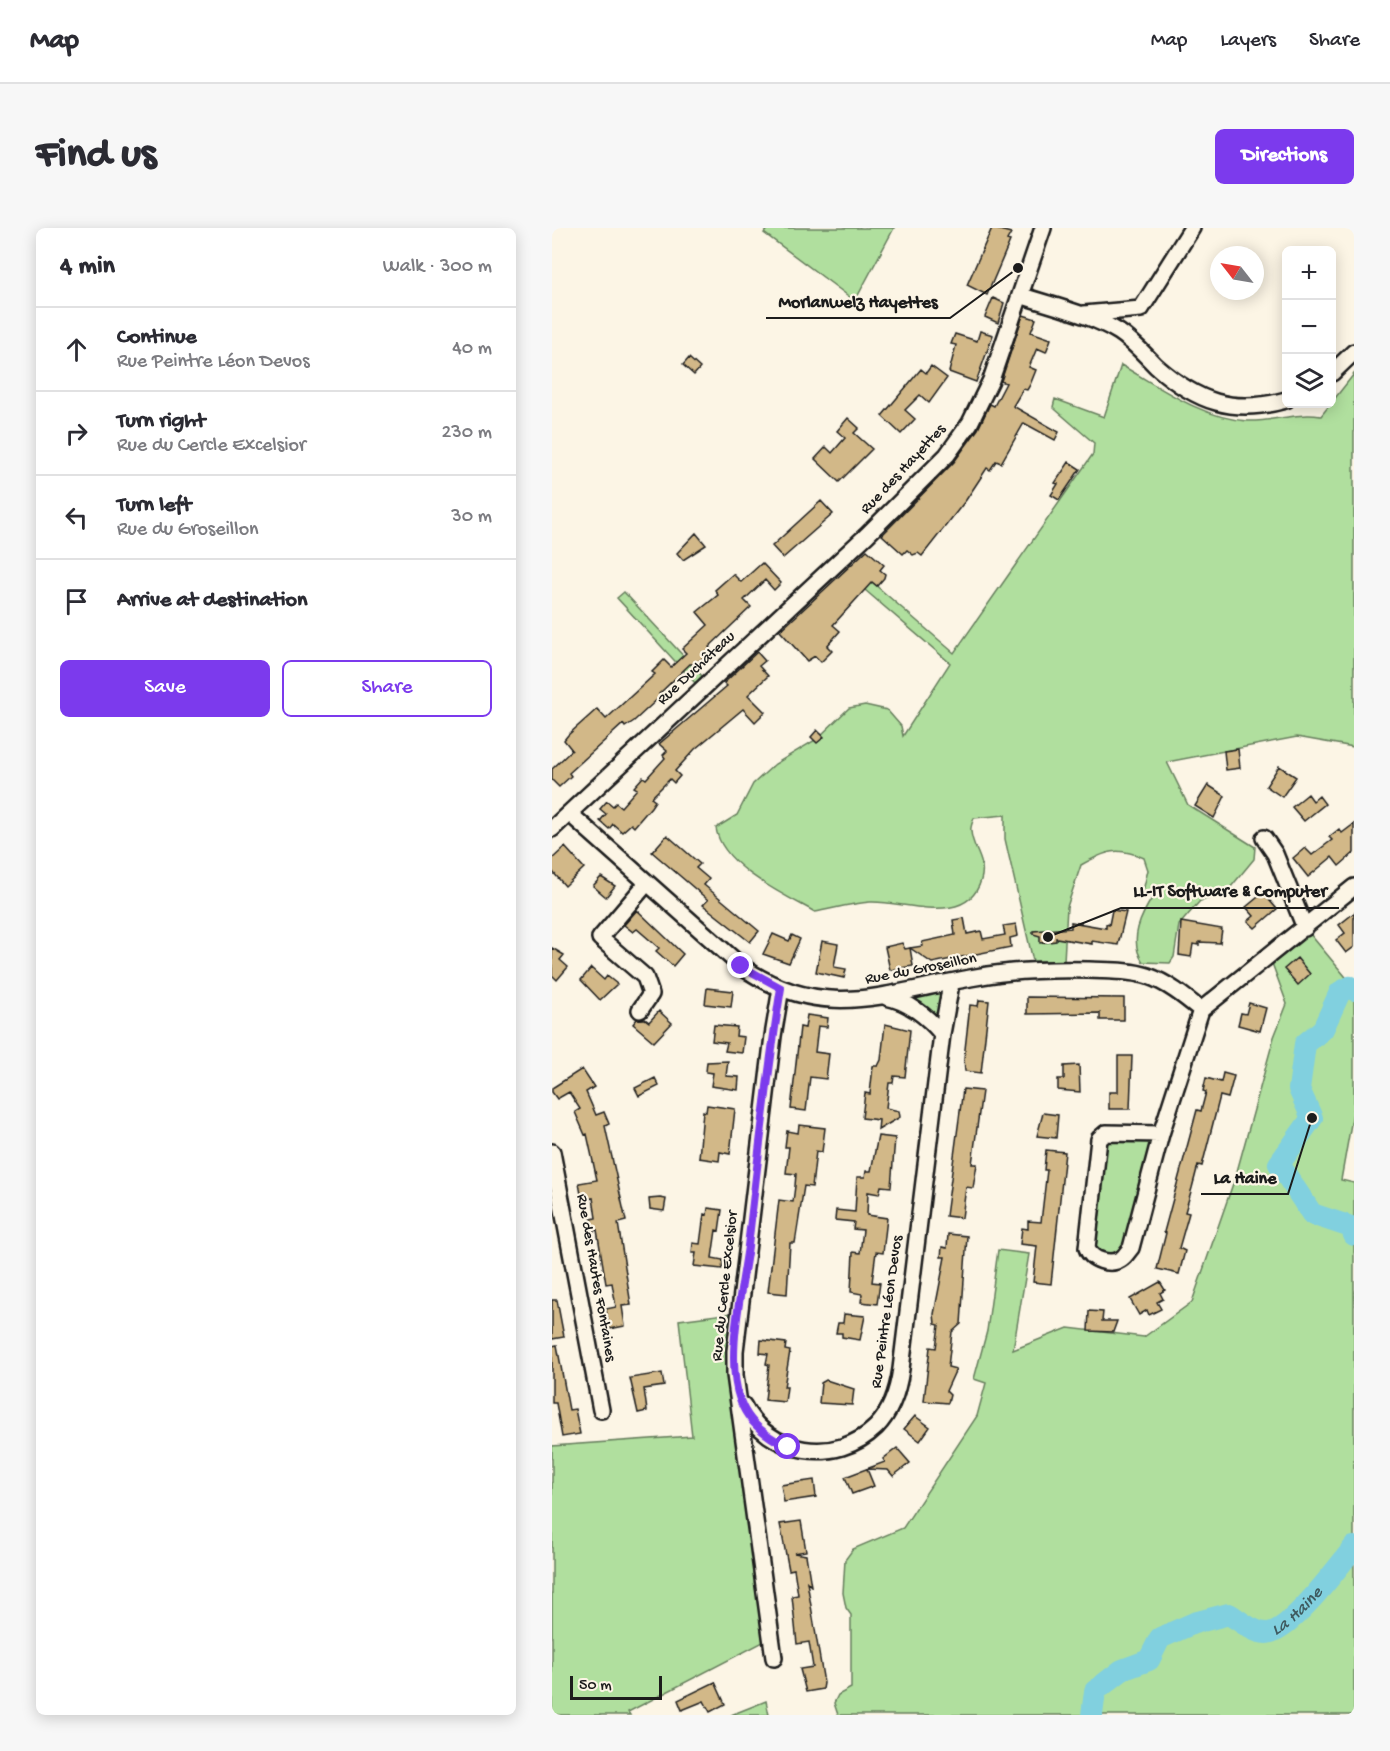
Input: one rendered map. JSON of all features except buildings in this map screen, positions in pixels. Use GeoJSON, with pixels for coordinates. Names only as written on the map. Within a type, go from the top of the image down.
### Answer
{"type":"FeatureCollection","features":[{"type":"Feature","properties":{"kind":"street","name":"Rue des Hayettes"},"geometry":{"type":"LineString","coordinates":[[867,535],[947,455],[964,432],[991,380],[1043,228]]}},
{"type":"Feature","properties":{"kind":"street"},"geometry":{"type":"LineString","coordinates":[[1077,315],[1141,309],[1192,228]]}},
{"type":"Feature","properties":{"kind":"street"},"geometry":{"type":"LineString","coordinates":[[1020,295],[1108,326],[1122,334],[1176,381],[1208,401],[1244,407],[1282,401]]}},
{"type":"Feature","properties":{"kind":"street"},"geometry":{"type":"LineString","coordinates":[[1336,369],[1354,352]]}},
{"type":"Feature","properties":{"kind":"street","name":"Rue Duchâteau"},"geometry":{"type":"LineString","coordinates":[[552,829],[867,535]]}},
{"type":"Feature","properties":{"kind":"street","name":"Rue du Groseillon"},"geometry":{"type":"LineString","coordinates":[[569,813],[741,966],[781,988],[825,1000],[859,1000],[951,984],[975,977],[1042,969],[1118,971],[1156,980],[1173,987],[1201,1010]]}},
{"type":"Feature","properties":{"kind":"street"},"geometry":{"type":"LineString","coordinates":[[1264,838],[1275,854],[1305,928]]}},
{"type":"Feature","properties":{"kind":"street"},"geometry":{"type":"LineString","coordinates":[[640,1010],[651,994],[648,981],[600,938],[647,883]]}},
{"type":"Feature","properties":{"kind":"street"},"geometry":{"type":"LineString","coordinates":[[1161,1134],[1106,1133],[1099,1139],[1087,1240],[1089,1255],[1110,1262],[1122,1259],[1131,1248],[1161,1134],[1201,1010],[1354,887]]}},
{"type":"Feature","properties":{"kind":"street","name":"Rue Peintre Léon Devos"},"geometry":{"type":"LineString","coordinates":[[740,1400],[747,1414],[774,1440],[788,1447],[815,1451],[855,1442],[877,1426],[890,1407],[901,1369],[942,1034],[951,984]]}},
{"type":"Feature","properties":{"kind":"street","name":"Rue du Cercle Excelsior"},"geometry":{"type":"LineString","coordinates":[[774,1658],[735,1375],[735,1352],[781,988]]}},
{"type":"Feature","properties":{"kind":"street"},"geometry":{"type":"LineString","coordinates":[[880,996],[902,1001],[929,1019],[942,1034]]}},
{"type":"Feature","properties":{"kind":"street","name":"Rue des Hautes Fontaines"},"geometry":{"type":"LineString","coordinates":[[552,1152],[601,1410]]}},
{"type":"Feature","properties":{"kind":"green space"},"geometry":{"type":"Polygon","coordinates":[[[768,228],[894,228],[855,301],[764,233],[768,228]]]}},
{"type":"Feature","properties":{"kind":"green space"},"geometry":{"type":"Polygon","coordinates":[[[1121,365],[1197,408],[1230,419],[1247,421],[1302,415],[1321,416],[1327,408],[1336,408],[1336,397],[1354,374],[1354,747],[1297,737],[1167,762],[1188,805],[1255,847],[1254,859],[1225,894],[1200,901],[1179,925],[1174,957],[1170,963],[1143,962],[1139,954],[1136,936],[1138,928],[1154,895],[1143,891],[1148,870],[1144,858],[1119,851],[1105,853],[1081,865],[1067,907],[1064,961],[1033,961],[1005,839],[1005,815],[974,818],[971,829],[981,860],[981,880],[974,895],[963,903],[949,908],[870,902],[815,912],[756,878],[729,855],[720,842],[716,828],[737,815],[753,784],[775,764],[817,739],[849,708],[865,705],[887,710],[901,726],[903,736],[950,663],[844,572],[851,564],[954,653],[1093,454],[1094,443],[1053,407],[1055,399],[1104,417],[1121,365]]]}},
{"type":"Feature","properties":{"kind":"green space"},"geometry":{"type":"Polygon","coordinates":[[[624,592],[702,676],[695,683],[617,598],[624,592]]]}},
{"type":"Feature","properties":{"kind":"green space"},"geometry":{"type":"Polygon","coordinates":[[[1305,928],[1350,982],[1354,980],[1354,1107],[1341,1180],[1354,1183],[1354,1715],[838,1715],[834,1703],[838,1695],[851,1688],[851,1615],[846,1608],[843,1593],[845,1560],[853,1549],[903,1528],[977,1416],[986,1383],[974,1379],[987,1331],[998,1250],[1029,1254],[1013,1350],[1068,1328],[1144,1337],[1192,1302],[1236,1175],[1274,1037],[1287,1004],[1269,955],[1305,928]]]}},
{"type":"Feature","properties":{"kind":"green space"},"geometry":{"type":"Polygon","coordinates":[[[937,986],[944,993],[937,1020],[904,996],[937,986]]]}},
{"type":"Feature","properties":{"kind":"green space"},"geometry":{"type":"Polygon","coordinates":[[[1161,1134],[1122,1259],[1097,1259],[1087,1240],[1099,1139],[1161,1134]]]}},
{"type":"Feature","properties":{"kind":"green space"},"geometry":{"type":"Polygon","coordinates":[[[740,1312],[735,1351],[771,1638],[628,1712],[630,1715],[552,1715],[552,1446],[692,1436],[679,1320],[740,1312]]]}},
{"type":"Feature","properties":{"kind":"green space"},"geometry":{"type":"Polygon","coordinates":[[[766,1701],[769,1715],[731,1715],[766,1701]]]}},
{"type":"Feature","properties":{"kind":"waterway","name":"La Haine"},"geometry":{"type":"LineString","coordinates":[[1354,990],[1350,987],[1340,992],[1323,1029],[1305,1044],[1299,1089],[1312,1118],[1279,1164],[1312,1214],[1351,1227],[1354,1235]]}},
{"type":"Feature","properties":{"kind":"waterway","name":"La Haine"},"geometry":{"type":"LineString","coordinates":[[1092,1715],[1095,1691],[1122,1670],[1149,1660],[1160,1638],[1194,1623],[1229,1614],[1256,1631],[1266,1633],[1276,1630],[1300,1611],[1326,1583],[1354,1547]]}},
{"type":"Feature","properties":{"kind":"place","name":"Morlanwelz Hayettes"},"geometry":{"type":"Point","coordinates":[1018,268]}},
{"type":"Feature","properties":{"kind":"place","name":"LL-IT Software & Computer"},"geometry":{"type":"Point","coordinates":[1048,937]}},
{"type":"Feature","properties":{"kind":"place","name":"La Haine"},"geometry":{"type":"Point","coordinates":[1312,1118]}},
{"type":"Feature","properties":{"kind":"route"},"geometry":{"type":"LineString","coordinates":[[741,966],[755,976],[781,988],[773,1036],[735,1352],[735,1375],[740,1400],[747,1414],[762,1431],[788,1447]]}}]}
